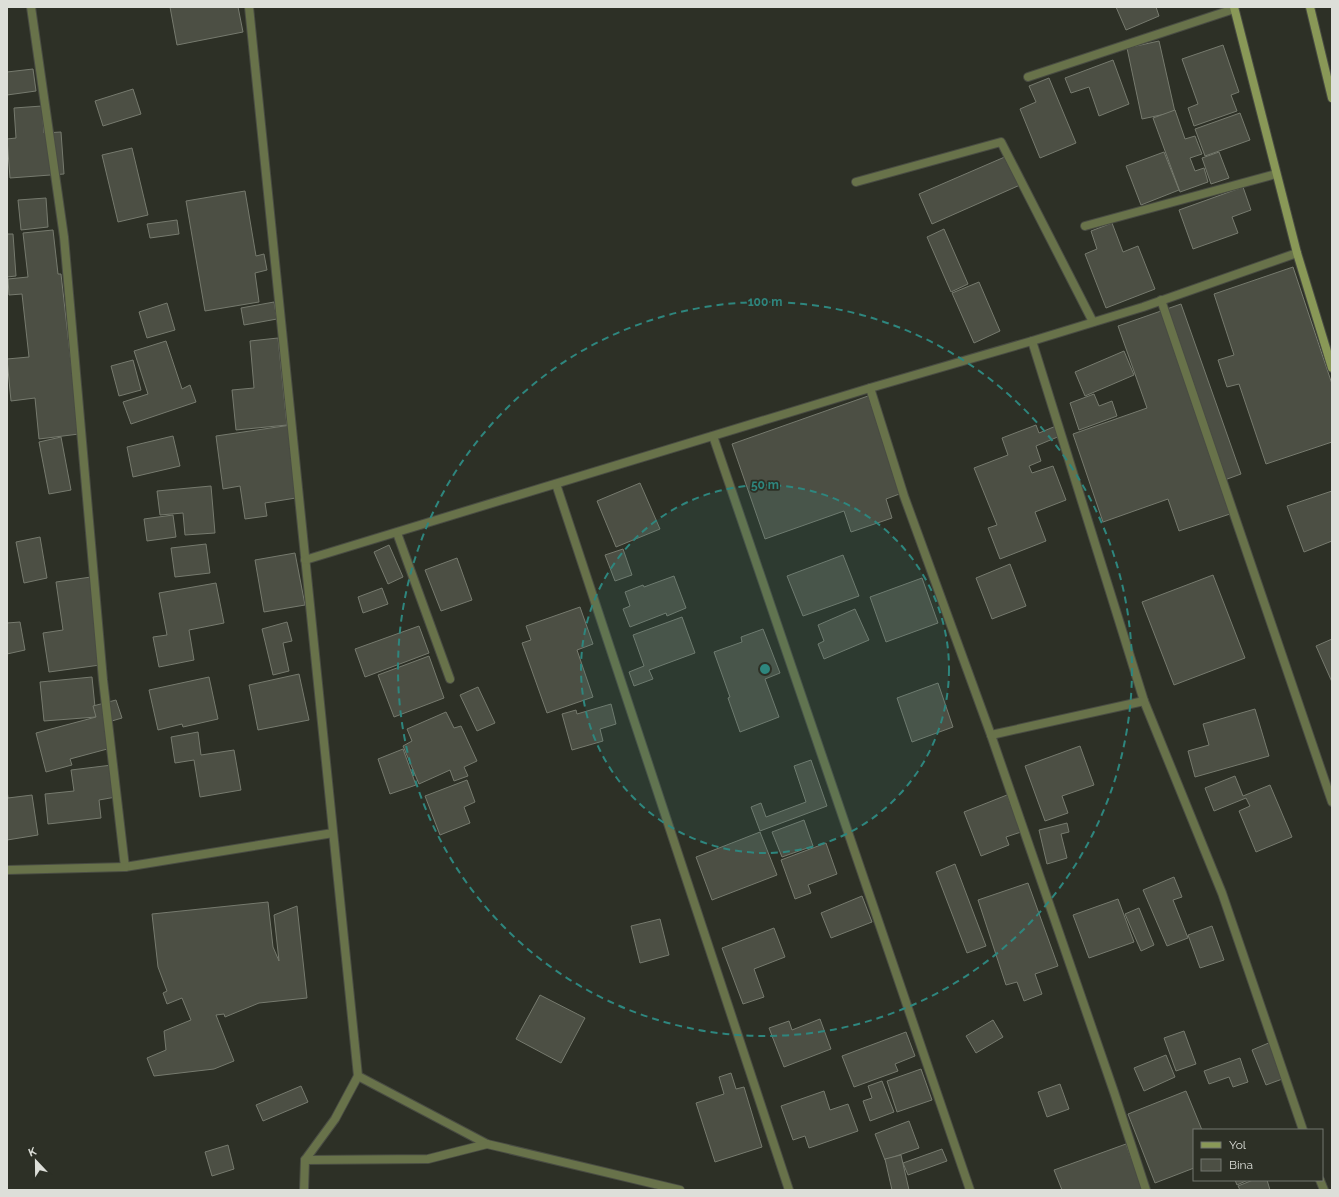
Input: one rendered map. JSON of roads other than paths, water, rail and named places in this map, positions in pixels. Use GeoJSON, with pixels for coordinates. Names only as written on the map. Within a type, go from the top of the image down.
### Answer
{"type":"FeatureCollection","features":[{"type":"Feature","properties":{"kind":"main road"},"geometry":{"type":"LineString","coordinates":[[1310,7],[1332,98]]}},
{"type":"Feature","properties":{"kind":"main road"},"geometry":{"type":"LineString","coordinates":[[1234,8],[1296,253],[1332,368]]}},
{"type":"Feature","properties":{"kind":"street"},"geometry":{"type":"LineString","coordinates":[[31,7],[64,237],[103,680],[125,866]]}},
{"type":"Feature","properties":{"kind":"street"},"geometry":{"type":"LineString","coordinates":[[249,7],[358,1076],[335,1119],[305,1160],[304,1190]]}},
{"type":"Feature","properties":{"kind":"street"},"geometry":{"type":"LineString","coordinates":[[1028,77],[1234,8]]}},
{"type":"Feature","properties":{"kind":"street"},"geometry":{"type":"LineString","coordinates":[[856,182],[1001,142],[1093,322]]}},
{"type":"Feature","properties":{"kind":"street"},"geometry":{"type":"LineString","coordinates":[[1085,226],[1276,174]]}},
{"type":"Feature","properties":{"kind":"street"},"geometry":{"type":"LineString","coordinates":[[305,560],[870,388],[1032,341],[1161,300],[1296,253]]}},
{"type":"Feature","properties":{"kind":"street"},"geometry":{"type":"LineString","coordinates":[[1161,300],[1332,802]]}},
{"type":"Feature","properties":{"kind":"street"},"geometry":{"type":"LineString","coordinates":[[1032,341],[1144,701],[1222,893],[1303,1129]]}},
{"type":"Feature","properties":{"kind":"street"},"geometry":{"type":"LineString","coordinates":[[870,388],[904,496],[991,735],[1114,1092],[1146,1190]]}},
{"type":"Feature","properties":{"kind":"street"},"geometry":{"type":"LineString","coordinates":[[713,436],[970,1190]]}},
{"type":"Feature","properties":{"kind":"street"},"geometry":{"type":"LineString","coordinates":[[556,484],[789,1190]]}},
{"type":"Feature","properties":{"kind":"street"},"geometry":{"type":"LineString","coordinates":[[397,533],[450,680]]}},
{"type":"Feature","properties":{"kind":"street"},"geometry":{"type":"LineString","coordinates":[[991,735],[1144,701]]}},
{"type":"Feature","properties":{"kind":"street"},"geometry":{"type":"LineString","coordinates":[[7,870],[125,866],[333,833]]}},
{"type":"Feature","properties":{"kind":"street"},"geometry":{"type":"LineString","coordinates":[[358,1076],[487,1144],[680,1190]]}},
{"type":"Feature","properties":{"kind":"street"},"geometry":{"type":"LineString","coordinates":[[305,1160],[428,1160],[487,1144]]}}]}
